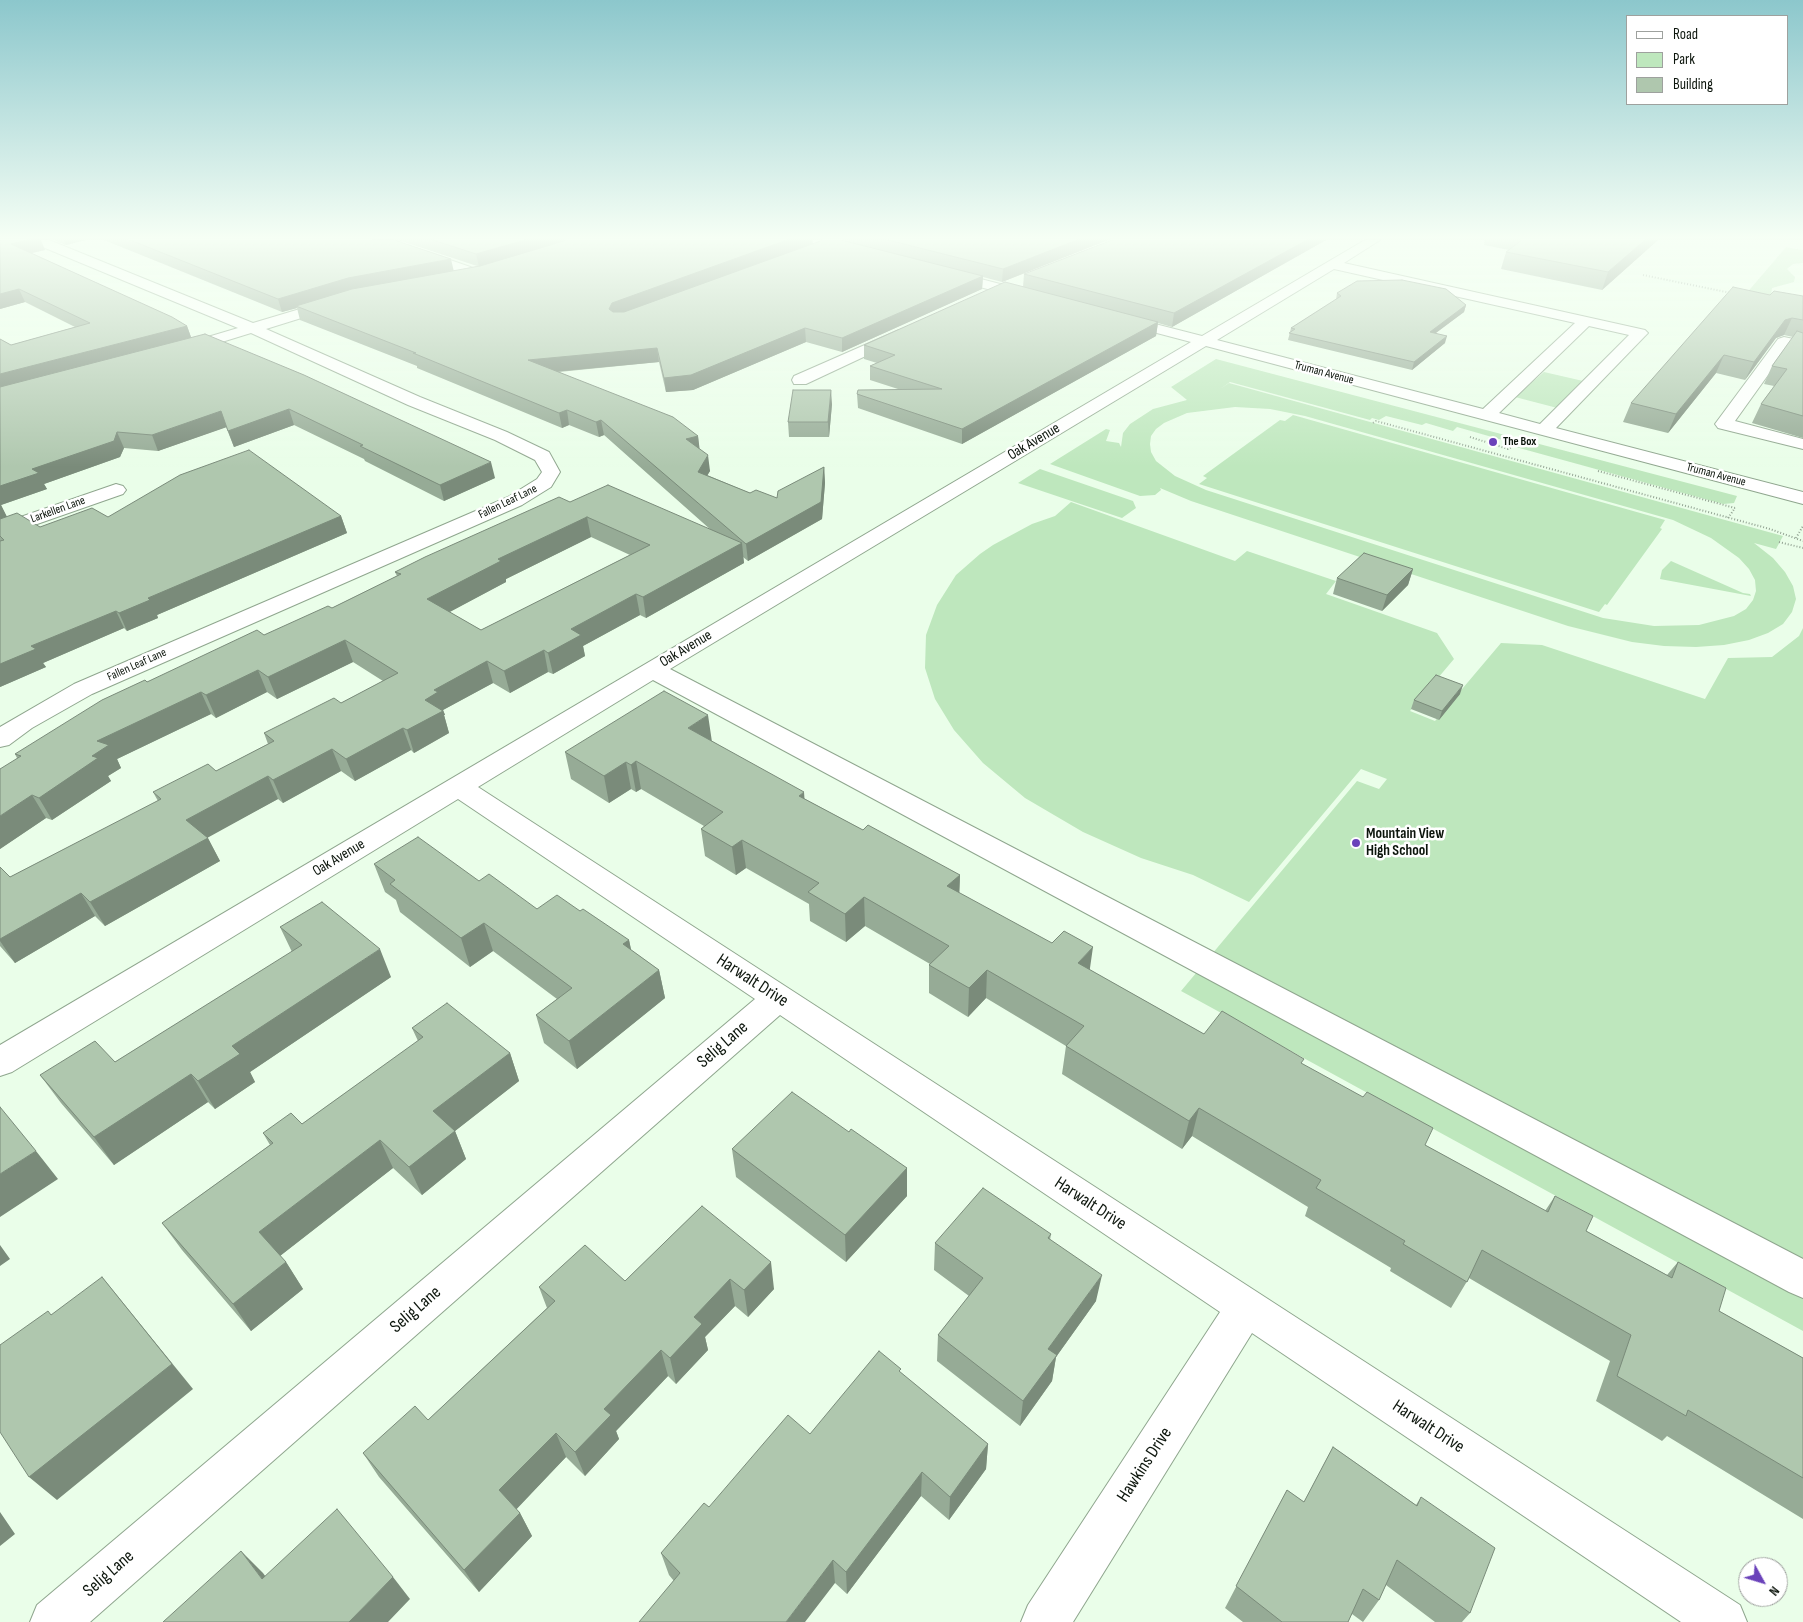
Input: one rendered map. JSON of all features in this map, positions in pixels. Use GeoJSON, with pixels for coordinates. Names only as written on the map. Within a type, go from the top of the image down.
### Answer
{"type":"FeatureCollection","features":[{"type":"Feature","properties":{"kind":"street","name":"Fallen Leaf Lane"},"geometry":{"type":"LineString","coordinates":[[0,739],[23,723],[83,690],[515,501],[544,484],[551,472],[542,456],[501,436],[414,401],[222,316]]}},
{"type":"Feature","properties":{"kind":"street"},"geometry":{"type":"LineString","coordinates":[[164,354],[292,316]]}},
{"type":"Feature","properties":{"kind":"street","name":"Truman Avenue"},"geometry":{"type":"LineString","coordinates":[[1109,316],[1803,498]]}},
{"type":"Feature","properties":{"kind":"street","name":"Oak Avenue"},"geometry":{"type":"LineString","coordinates":[[0,1062],[458,786],[1247,316]]}},
{"type":"Feature","properties":{"kind":"street"},"geometry":{"type":"LineString","coordinates":[[1544,430],[1640,333],[1562,316]]}},
{"type":"Feature","properties":{"kind":"street"},"geometry":{"type":"LineString","coordinates":[[1487,415],[1586,321]]}},
{"type":"Feature","properties":{"kind":"street"},"geometry":{"type":"LineString","coordinates":[[800,380],[914,329]]}},
{"type":"Feature","properties":{"kind":"street"},"geometry":{"type":"LineString","coordinates":[[1803,346],[1784,342],[1724,424],[1803,444]]}},
{"type":"Feature","properties":{"kind":"street","name":"Larkellen Lane"},"geometry":{"type":"LineString","coordinates":[[0,531],[116,490]]}},
{"type":"Feature","properties":{"kind":"street"},"geometry":{"type":"LineString","coordinates":[[652,670],[1803,1279]]}},
{"type":"Feature","properties":{"kind":"street","name":"Harwalt Drive"},"geometry":{"type":"LineString","coordinates":[[458,786],[1723,1622]]}},
{"type":"Feature","properties":{"kind":"street","name":"Selig Lane"},"geometry":{"type":"LineString","coordinates":[[54,1622],[778,998]]}},
{"type":"Feature","properties":{"kind":"street","name":"Hawkins Drive"},"geometry":{"type":"LineString","coordinates":[[1045,1622],[1246,1307]]}},
{"type":"Feature","properties":{"kind":"path"},"geometry":{"type":"LineString","coordinates":[[1373,423],[1376,421],[1803,541]]}},
{"type":"Feature","properties":{"kind":"path"},"geometry":{"type":"LineString","coordinates":[[1465,435],[1474,438],[1472,439],[1508,449],[1511,447],[1516,448]]}},
{"type":"Feature","properties":{"kind":"path"},"geometry":{"type":"LineString","coordinates":[[1592,469],[1735,508]]}},
{"type":"Feature","properties":{"kind":"path"},"geometry":{"type":"LineString","coordinates":[[1796,538],[1803,526]]}},
{"type":"Feature","properties":{"kind":"path"},"geometry":{"type":"LineString","coordinates":[[1779,542],[1803,548]]}},
{"type":"Feature","properties":{"kind":"green space"},"geometry":{"type":"Polygon","coordinates":[[[1216,359],[1737,496],[1734,503],[1723,504],[1512,446],[1513,443],[1457,427],[1453,431],[1426,423],[1422,425],[1386,416],[1379,420],[1372,418],[1370,420],[1230,382],[1220,389],[1229,383],[1783,536],[1776,549],[1754,543],[1773,558],[1785,572],[1793,586],[1796,599],[1792,612],[1783,624],[1768,633],[1749,640],[1724,645],[1696,647],[1664,646],[1632,642],[1568,626],[1191,501],[1160,488],[1161,490],[1155,495],[1140,496],[1050,464],[1106,429],[1110,430],[1106,441],[1119,443],[1121,447],[1123,433],[1130,424],[1153,409],[1187,400],[1171,387],[1216,359]],[[1235,407],[1187,413],[1164,423],[1156,429],[1151,436],[1151,452],[1156,461],[1175,476],[1206,490],[1603,618],[1654,626],[1699,625],[1734,616],[1746,609],[1753,600],[1756,591],[1755,580],[1749,569],[1739,558],[1711,538],[1673,520],[1305,416],[1270,409],[1235,407]]]}},
{"type":"Feature","properties":{"kind":"green space"},"geometry":{"type":"Polygon","coordinates":[[[1544,372],[1592,383],[1565,410],[1515,397],[1544,372]]]}},
{"type":"Feature","properties":{"kind":"green space"},"geometry":{"type":"Polygon","coordinates":[[[1293,415],[1665,520],[1660,528],[1662,529],[1607,605],[1605,604],[1599,612],[1199,484],[1207,478],[1203,476],[1280,420],[1285,421],[1293,415]]]}},
{"type":"Feature","properties":{"kind":"green space"},"geometry":{"type":"Polygon","coordinates":[[[1040,469],[1133,501],[1136,508],[1122,518],[1018,483],[1040,469]]]}},
{"type":"Feature","properties":{"kind":"green space","name":"Mountain View High School"},"geometry":{"type":"Polygon","coordinates":[[[1071,502],[1235,561],[1247,551],[1336,581],[1326,594],[1437,633],[1454,659],[1410,711],[1435,721],[1501,643],[1542,645],[1705,699],[1728,658],[1772,657],[1799,636],[1803,628],[1803,1331],[1181,991],[1357,781],[1379,789],[1387,779],[1361,769],[1249,902],[1193,875],[1141,858],[1083,832],[1025,798],[983,763],[954,730],[935,699],[925,668],[926,635],[937,605],[956,575],[993,545],[1032,524],[1055,516],[1071,502]]]}},
{"type":"Feature","properties":{"kind":"green space"},"geometry":{"type":"Polygon","coordinates":[[[1671,561],[1751,596],[1660,579],[1662,570],[1671,561]]]}},
{"type":"Feature","properties":{"kind":"building"},"geometry":{"type":"Polygon","coordinates":[[[75,316],[169,316],[187,326],[0,374],[0,339],[11,345],[90,323],[75,316]]]}},
{"type":"Feature","properties":{"kind":"building"},"geometry":{"type":"Polygon","coordinates":[[[321,316],[893,316],[842,338],[805,328],[691,375],[664,378],[657,348],[528,360],[673,417],[698,436],[686,439],[708,455],[698,472],[750,493],[756,490],[777,498],[778,491],[824,467],[821,502],[746,544],[601,420],[596,422],[567,410],[559,413],[413,353],[416,353],[321,316]]]}},
{"type":"Feature","properties":{"kind":"building"},"geometry":{"type":"Polygon","coordinates":[[[930,316],[1134,316],[1158,322],[962,429],[857,394],[858,390],[942,389],[870,366],[895,355],[864,345],[930,316]]]}},
{"type":"Feature","properties":{"kind":"building"},"geometry":{"type":"Polygon","coordinates":[[[1310,316],[1452,316],[1430,332],[1447,336],[1414,362],[1289,333],[1295,329],[1291,328],[1310,316]]]}},
{"type":"Feature","properties":{"kind":"building"},"geometry":{"type":"Polygon","coordinates":[[[1708,316],[1803,316],[1803,320],[1792,318],[1785,320],[1754,362],[1724,355],[1676,414],[1631,403],[1708,316]]]}},
{"type":"Feature","properties":{"kind":"building"},"geometry":{"type":"Polygon","coordinates":[[[1797,331],[1803,333],[1803,416],[1761,404],[1787,369],[1772,366],[1797,331]]]}},
{"type":"Feature","properties":{"kind":"building"},"geometry":{"type":"Polygon","coordinates":[[[205,334],[304,375],[491,462],[440,485],[289,409],[228,431],[221,411],[152,435],[117,432],[114,441],[32,469],[39,473],[0,486],[0,387],[205,334]]]}},
{"type":"Feature","properties":{"kind":"building"},"geometry":{"type":"Polygon","coordinates":[[[793,390],[831,390],[828,422],[788,422],[793,390]]]}},
{"type":"Feature","properties":{"kind":"building"},"geometry":{"type":"Polygon","coordinates":[[[249,450],[341,516],[148,598],[150,600],[119,613],[116,611],[31,646],[36,649],[0,664],[0,541],[4,540],[0,536],[0,519],[17,513],[40,527],[92,508],[108,517],[180,475],[249,450]]]}},
{"type":"Feature","properties":{"kind":"building"},"geometry":{"type":"Polygon","coordinates":[[[608,485],[742,543],[643,597],[636,594],[571,629],[581,635],[548,653],[544,650],[504,671],[487,661],[434,690],[438,692],[425,700],[443,711],[407,730],[403,728],[346,759],[332,749],[273,780],[268,776],[186,820],[208,838],[90,902],[81,893],[0,939],[0,867],[10,877],[161,799],[153,792],[208,764],[216,771],[274,741],[264,733],[334,698],[341,703],[398,673],[345,640],[268,677],[258,670],[206,695],[201,692],[97,741],[109,745],[92,756],[98,758],[39,798],[32,795],[0,816],[0,769],[21,756],[15,754],[102,700],[145,680],[147,682],[257,630],[264,635],[328,606],[332,608],[401,574],[395,572],[425,557],[559,497],[570,502],[608,485]],[[587,517],[498,559],[501,561],[427,599],[481,630],[650,545],[587,517]]]}},
{"type":"Feature","properties":{"kind":"building"},"geometry":{"type":"Polygon","coordinates":[[[1364,553],[1413,569],[1387,595],[1337,578],[1364,553]]]}},
{"type":"Feature","properties":{"kind":"building"},"geometry":{"type":"Polygon","coordinates":[[[1436,675],[1463,685],[1442,711],[1414,700],[1436,675]]]}},
{"type":"Feature","properties":{"kind":"building"},"geometry":{"type":"Polygon","coordinates":[[[664,691],[708,715],[688,728],[804,792],[799,796],[863,830],[868,825],[960,875],[947,886],[1052,943],[1064,931],[1093,947],[1078,963],[1204,1034],[1222,1011],[1304,1059],[1301,1063],[1363,1097],[1367,1092],[1433,1128],[1425,1145],[1548,1212],[1555,1196],[1593,1216],[1586,1231],[1672,1278],[1678,1262],[1726,1288],[1719,1311],[1803,1358],[1803,1478],[1688,1410],[1686,1416],[1617,1376],[1631,1335],[1482,1250],[1467,1282],[1403,1244],[1405,1241],[1316,1188],[1321,1180],[1199,1108],[1189,1121],[1066,1046],[1084,1026],[987,970],[969,988],[929,965],[949,946],[864,897],[845,914],[808,892],[819,883],[742,840],[732,847],[701,829],[723,812],[636,761],[631,765],[626,762],[604,776],[565,752],[664,691]]]}},
{"type":"Feature","properties":{"kind":"building"},"geometry":{"type":"Polygon","coordinates":[[[418,837],[479,881],[489,874],[537,909],[557,895],[580,911],[583,909],[629,940],[623,944],[659,970],[569,1041],[536,1015],[572,988],[484,923],[461,938],[390,884],[395,880],[374,864],[418,837]]]}},
{"type":"Feature","properties":{"kind":"building"},"geometry":{"type":"Polygon","coordinates":[[[322,902],[380,949],[232,1046],[240,1054],[198,1081],[191,1074],[94,1137],[40,1075],[95,1041],[115,1062],[302,945],[280,927],[322,902]]]}},
{"type":"Feature","properties":{"kind":"building"},"geometry":{"type":"Polygon","coordinates":[[[447,1003],[510,1053],[433,1111],[455,1131],[409,1167],[380,1140],[259,1232],[286,1262],[233,1304],[162,1223],[273,1143],[263,1133],[291,1113],[302,1124],[423,1037],[412,1028],[447,1003]]]}},
{"type":"Feature","properties":{"kind":"building"},"geometry":{"type":"Polygon","coordinates":[[[792,1092],[849,1132],[851,1129],[907,1168],[845,1235],[732,1149],[792,1092]]]}},
{"type":"Feature","properties":{"kind":"building"},"geometry":{"type":"Polygon","coordinates":[[[0,1107],[36,1151],[0,1174],[0,1107]]]}},
{"type":"Feature","properties":{"kind":"building"},"geometry":{"type":"Polygon","coordinates":[[[983,1188],[1051,1234],[1048,1238],[1102,1275],[1048,1349],[1057,1355],[1023,1401],[938,1335],[983,1278],[935,1243],[983,1188]]]}},
{"type":"Feature","properties":{"kind":"building"},"geometry":{"type":"Polygon","coordinates":[[[702,1206],[771,1262],[744,1290],[730,1279],[694,1317],[702,1324],[670,1358],[661,1350],[604,1409],[611,1415],[575,1452],[556,1433],[499,1490],[520,1513],[464,1570],[363,1453],[415,1406],[428,1420],[555,1301],[539,1287],[585,1245],[625,1281],[702,1206]]]}},
{"type":"Feature","properties":{"kind":"building"},"geometry":{"type":"Polygon","coordinates":[[[102,1277],[172,1364],[29,1477],[0,1432],[0,1345],[48,1311],[51,1315],[102,1277]]]}},
{"type":"Feature","properties":{"kind":"building"},"geometry":{"type":"Polygon","coordinates":[[[879,1351],[901,1369],[899,1371],[988,1444],[950,1497],[922,1472],[846,1572],[833,1560],[786,1622],[639,1622],[680,1573],[661,1553],[704,1503],[709,1507],[788,1415],[810,1434],[879,1351]]]}},
{"type":"Feature","properties":{"kind":"building"},"geometry":{"type":"Polygon","coordinates":[[[1333,1447],[1417,1506],[1421,1497],[1495,1548],[1470,1613],[1397,1560],[1379,1600],[1363,1589],[1348,1622],[1282,1622],[1236,1586],[1287,1490],[1304,1502],[1333,1447]]]}},
{"type":"Feature","properties":{"kind":"building"},"geometry":{"type":"Polygon","coordinates":[[[337,1509],[393,1577],[349,1622],[163,1622],[241,1551],[262,1579],[337,1509]]]}},
{"type":"Feature","properties":{"kind":"place","name":"The Box"},"geometry":{"type":"Point","coordinates":[1493,442]}},
{"type":"Feature","properties":{"kind":"place","name":"Mountain View High School"},"geometry":{"type":"Point","coordinates":[1356,843]}}]}
